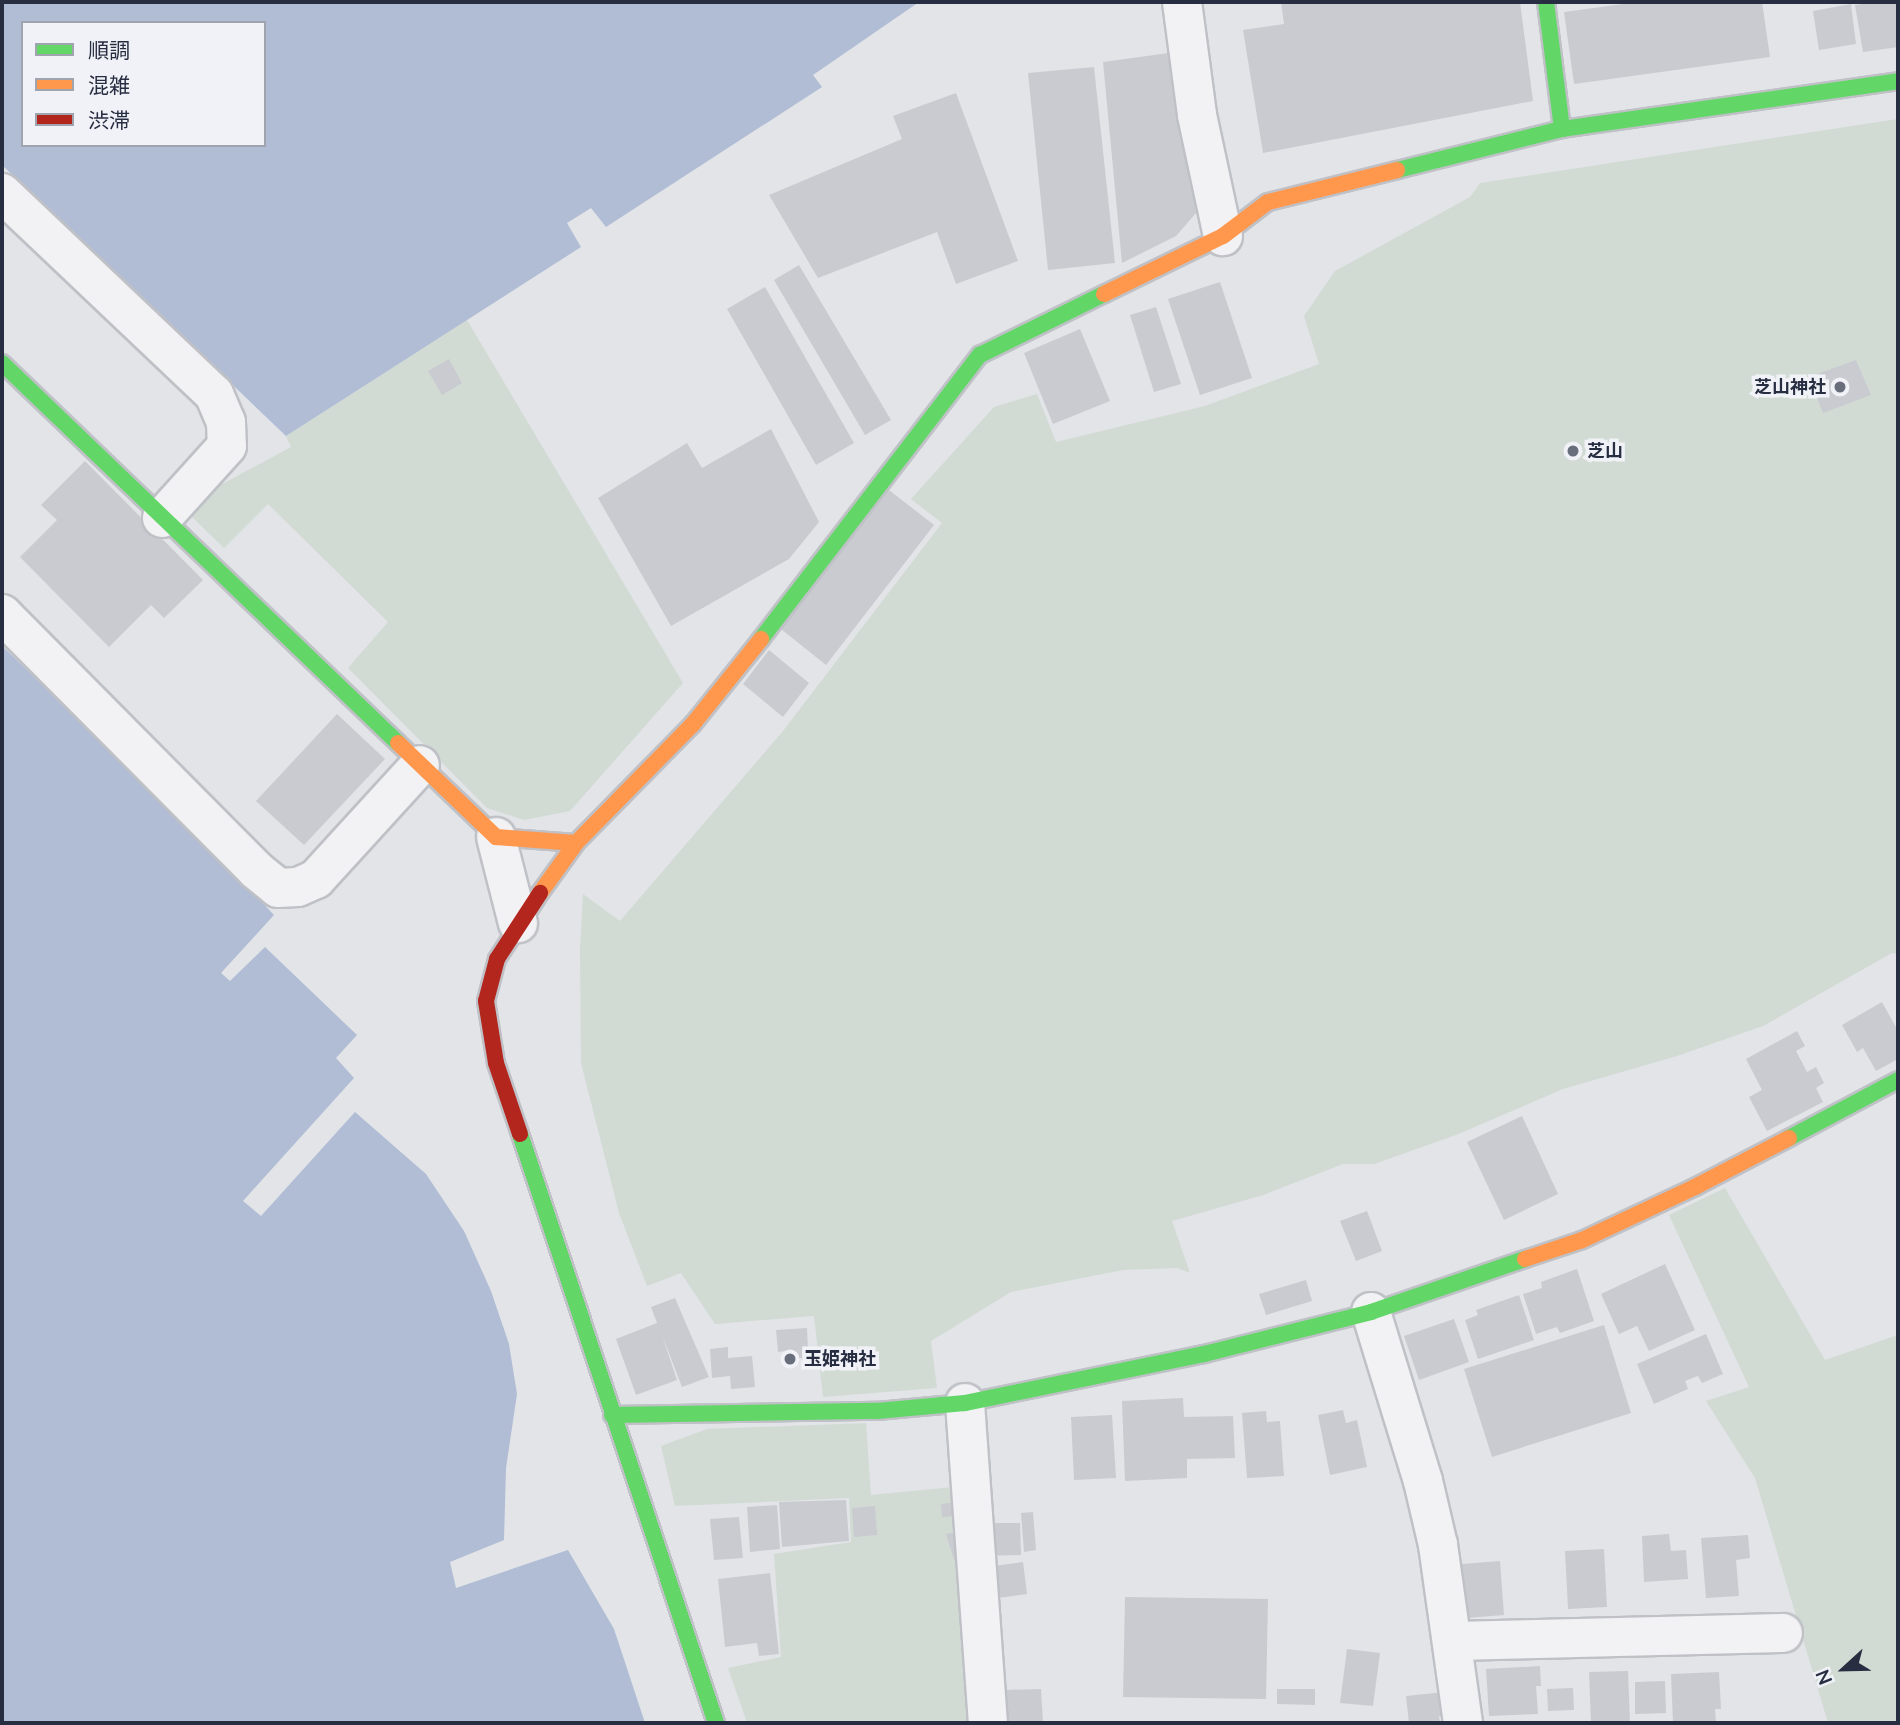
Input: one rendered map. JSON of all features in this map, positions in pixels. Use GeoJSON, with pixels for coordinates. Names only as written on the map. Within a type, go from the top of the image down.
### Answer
{"type":"FeatureCollection","features":[{"type":"Feature","properties":{"kind":"street"},"geometry":{"type":"LineString","coordinates":[[1182,2],[1197,115],[1223,236]]}},
{"type":"Feature","properties":{"kind":"street"},"geometry":{"type":"LineString","coordinates":[[1546,2],[1562,128]]}},
{"type":"Feature","properties":{"kind":"street"},"geometry":{"type":"LineString","coordinates":[[716,1723],[496,1063],[486,1001],[497,959],[518,923],[576,843],[701,715],[980,355],[1223,236],[1268,202],[1562,128],[1898,81]]}},
{"type":"Feature","properties":{"kind":"street"},"geometry":{"type":"LineString","coordinates":[[2,193],[214,394],[226,422],[227,446],[162,517]]}},
{"type":"Feature","properties":{"kind":"street"},"geometry":{"type":"LineString","coordinates":[[2,363],[496,837],[518,923]]}},
{"type":"Feature","properties":{"kind":"street"},"geometry":{"type":"LineString","coordinates":[[2,614],[256,870],[278,888],[298,887],[316,879],[420,765]]}},
{"type":"Feature","properties":{"kind":"street"},"geometry":{"type":"LineString","coordinates":[[496,837],[576,843]]}},
{"type":"Feature","properties":{"kind":"street"},"geometry":{"type":"LineString","coordinates":[[612,1415],[877,1410],[965,1403],[1204,1354],[1371,1312],[1582,1240],[1695,1187],[1898,1080]]}},
{"type":"Feature","properties":{"kind":"street"},"geometry":{"type":"LineString","coordinates":[[1371,1312],[1423,1481],[1438,1545],[1454,1641],[1463,1723]]}},
{"type":"Feature","properties":{"kind":"street"},"geometry":{"type":"LineString","coordinates":[[965,1403],[988,1723]]}},
{"type":"Feature","properties":{"kind":"street"},"geometry":{"type":"LineString","coordinates":[[1454,1641],[1783,1633]]}},
{"type":"Feature","properties":{"kind":"shaded area"},"geometry":{"type":"Polygon","coordinates":[[[1898,119],[1898,954],[1892,953],[1763,1026],[1677,1056],[1563,1089],[1456,1135],[1374,1164],[1343,1164],[1263,1195],[1172,1221],[1190,1273],[1177,1268],[1123,1270],[1011,1292],[931,1341],[937,1388],[823,1397],[814,1316],[715,1324],[681,1273],[647,1286],[619,1213],[581,1063],[580,949],[583,894],[620,921],[783,731],[942,523],[911,499],[994,407],[1037,394],[1056,442],[1205,406],[1319,364],[1304,316],[1335,271],[1470,197],[1480,183],[1898,119]]]}},
{"type":"Feature","properties":{"kind":"shaded area"},"geometry":{"type":"Polygon","coordinates":[[[467,320],[683,683],[570,811],[524,820],[487,808],[348,668],[388,622],[268,504],[224,548],[192,517],[200,496],[291,447],[286,436],[467,320]]]}},
{"type":"Feature","properties":{"kind":"shaded area"},"geometry":{"type":"Polygon","coordinates":[[[1725,1188],[1825,1360],[1898,1335],[1898,1723],[1828,1723],[1755,1478],[1706,1401],[1749,1387],[1669,1215],[1725,1188]]]}},
{"type":"Feature","properties":{"kind":"shaded area"},"geometry":{"type":"Polygon","coordinates":[[[866,1423],[871,1495],[964,1486],[984,1723],[747,1723],[728,1668],[781,1657],[774,1554],[851,1542],[849,1498],[675,1506],[661,1446],[707,1429],[866,1423]]]}},
{"type":"Feature","properties":{"kind":"water"},"geometry":{"type":"Polygon","coordinates":[[[2,2],[919,2],[813,75],[822,87],[606,227],[591,208],[567,223],[581,247],[286,436],[2,165],[2,2]]]}},
{"type":"Feature","properties":{"kind":"water"},"geometry":{"type":"Polygon","coordinates":[[[2,646],[189,825],[274,915],[221,973],[230,981],[265,947],[357,1035],[336,1058],[354,1078],[243,1201],[261,1216],[355,1112],[426,1174],[464,1231],[491,1291],[509,1344],[517,1394],[506,1468],[504,1540],[450,1562],[456,1588],[568,1550],[614,1629],[645,1723],[2,1723],[2,646]]]}},
{"type":"Feature","properties":{"kind":"building"},"geometry":{"type":"Polygon","coordinates":[[[1281,2],[1520,2],[1533,101],[1263,153],[1243,30],[1284,24],[1281,2]]]}},
{"type":"Feature","properties":{"kind":"building"},"geometry":{"type":"Polygon","coordinates":[[[1638,2],[1762,2],[1770,57],[1574,84],[1564,12],[1638,2]]]}},
{"type":"Feature","properties":{"kind":"building"},"geometry":{"type":"Polygon","coordinates":[[[1898,2],[1898,47],[1863,52],[1855,5],[1898,2]]]}},
{"type":"Feature","properties":{"kind":"building"},"geometry":{"type":"Polygon","coordinates":[[[1851,4],[1856,44],[1819,50],[1813,11],[1851,4]]]}},
{"type":"Feature","properties":{"kind":"building"},"geometry":{"type":"Polygon","coordinates":[[[1176,52],[1196,213],[1176,236],[1122,263],[1103,62],[1176,52]]]}},
{"type":"Feature","properties":{"kind":"building"},"geometry":{"type":"Polygon","coordinates":[[[1094,67],[1115,263],[1048,270],[1028,73],[1094,67]]]}},
{"type":"Feature","properties":{"kind":"building"},"geometry":{"type":"Polygon","coordinates":[[[956,93],[1018,261],[956,284],[937,232],[818,278],[769,195],[902,139],[893,116],[956,93]]]}},
{"type":"Feature","properties":{"kind":"building"},"geometry":{"type":"Polygon","coordinates":[[[799,265],[891,420],[865,435],[774,280],[799,265]]]}},
{"type":"Feature","properties":{"kind":"building"},"geometry":{"type":"Polygon","coordinates":[[[1220,282],[1252,378],[1200,395],[1168,299],[1220,282]]]}},
{"type":"Feature","properties":{"kind":"building"},"geometry":{"type":"Polygon","coordinates":[[[765,287],[854,443],[816,465],[727,309],[765,287]]]}},
{"type":"Feature","properties":{"kind":"building"},"geometry":{"type":"Polygon","coordinates":[[[1156,307],[1181,384],[1154,392],[1130,315],[1156,307]]]}},
{"type":"Feature","properties":{"kind":"building"},"geometry":{"type":"Polygon","coordinates":[[[1080,329],[1110,401],[1053,424],[1024,353],[1080,329]]]}},
{"type":"Feature","properties":{"kind":"building"},"geometry":{"type":"Polygon","coordinates":[[[449,359],[462,383],[442,395],[428,371],[449,359]]]}},
{"type":"Feature","properties":{"kind":"building"},"geometry":{"type":"Polygon","coordinates":[[[1856,360],[1871,395],[1823,413],[1809,377],[1856,360]]]}},
{"type":"Feature","properties":{"kind":"building"},"geometry":{"type":"Polygon","coordinates":[[[771,429],[819,522],[789,559],[671,626],[598,498],[687,443],[702,468],[771,429]]]}},
{"type":"Feature","properties":{"kind":"building"},"geometry":{"type":"Polygon","coordinates":[[[85,461],[203,580],[164,618],[151,605],[109,647],[20,557],[57,520],[41,505],[85,461]]]}},
{"type":"Feature","properties":{"kind":"building"},"geometry":{"type":"Polygon","coordinates":[[[889,490],[934,525],[826,665],[781,629],[889,490]]]}},
{"type":"Feature","properties":{"kind":"building"},"geometry":{"type":"Polygon","coordinates":[[[769,650],[809,683],[783,717],[743,684],[769,650]]]}},
{"type":"Feature","properties":{"kind":"building"},"geometry":{"type":"Polygon","coordinates":[[[337,714],[385,759],[304,845],[256,801],[337,714]]]}},
{"type":"Feature","properties":{"kind":"building"},"geometry":{"type":"Polygon","coordinates":[[[1882,1002],[1898,1031],[1898,1059],[1876,1071],[1863,1048],[1857,1052],[1842,1025],[1882,1002]]]}},
{"type":"Feature","properties":{"kind":"building"},"geometry":{"type":"Polygon","coordinates":[[[1797,1031],[1805,1046],[1796,1051],[1807,1072],[1816,1067],[1824,1083],[1816,1088],[1823,1102],[1767,1131],[1749,1097],[1762,1090],[1746,1059],[1797,1031]]]}},
{"type":"Feature","properties":{"kind":"building"},"geometry":{"type":"Polygon","coordinates":[[[1522,1116],[1558,1194],[1504,1220],[1467,1142],[1522,1116]]]}},
{"type":"Feature","properties":{"kind":"building"},"geometry":{"type":"Polygon","coordinates":[[[1367,1211],[1382,1251],[1356,1261],[1340,1221],[1367,1211]]]}},
{"type":"Feature","properties":{"kind":"building"},"geometry":{"type":"Polygon","coordinates":[[[1665,1264],[1695,1330],[1649,1351],[1637,1326],[1619,1334],[1601,1294],[1665,1264]]]}},
{"type":"Feature","properties":{"kind":"building"},"geometry":{"type":"Polygon","coordinates":[[[1577,1269],[1594,1321],[1560,1333],[1557,1327],[1536,1334],[1523,1294],[1542,1288],[1541,1282],[1577,1269]]]}},
{"type":"Feature","properties":{"kind":"building"},"geometry":{"type":"Polygon","coordinates":[[[1306,1280],[1312,1301],[1266,1315],[1259,1294],[1306,1280]]]}},
{"type":"Feature","properties":{"kind":"building"},"geometry":{"type":"Polygon","coordinates":[[[1519,1295],[1534,1340],[1478,1359],[1465,1320],[1478,1315],[1476,1310],[1519,1295]]]}},
{"type":"Feature","properties":{"kind":"building"},"geometry":{"type":"Polygon","coordinates":[[[675,1298],[709,1377],[682,1387],[662,1335],[677,1380],[636,1395],[616,1339],[657,1323],[651,1307],[675,1298]]]}},
{"type":"Feature","properties":{"kind":"building"},"geometry":{"type":"Polygon","coordinates":[[[1454,1319],[1469,1362],[1419,1380],[1404,1336],[1454,1319]]]}},
{"type":"Feature","properties":{"kind":"building"},"geometry":{"type":"Polygon","coordinates":[[[1604,1325],[1631,1413],[1492,1457],[1464,1369],[1604,1325]]]}},
{"type":"Feature","properties":{"kind":"building"},"geometry":{"type":"Polygon","coordinates":[[[807,1328],[808,1351],[802,1352],[802,1358],[785,1359],[785,1351],[778,1352],[776,1330],[807,1328]]]}},
{"type":"Feature","properties":{"kind":"building"},"geometry":{"type":"Polygon","coordinates":[[[1706,1334],[1723,1374],[1702,1383],[1698,1376],[1685,1381],[1688,1389],[1654,1404],[1637,1364],[1706,1334]]]}},
{"type":"Feature","properties":{"kind":"building"},"geometry":{"type":"Polygon","coordinates":[[[728,1347],[728,1358],[752,1356],[755,1387],[731,1389],[730,1376],[712,1378],[710,1349],[728,1347]]]}},
{"type":"Feature","properties":{"kind":"building"},"geometry":{"type":"Polygon","coordinates":[[[1183,1398],[1184,1417],[1233,1416],[1235,1458],[1187,1459],[1187,1478],[1125,1481],[1122,1401],[1183,1398]]]}},
{"type":"Feature","properties":{"kind":"building"},"geometry":{"type":"Polygon","coordinates":[[[1343,1410],[1346,1423],[1357,1420],[1367,1467],[1330,1475],[1318,1415],[1343,1410]]]}},
{"type":"Feature","properties":{"kind":"building"},"geometry":{"type":"Polygon","coordinates":[[[1266,1411],[1267,1422],[1280,1421],[1284,1476],[1247,1478],[1242,1413],[1266,1411]]]}},
{"type":"Feature","properties":{"kind":"building"},"geometry":{"type":"Polygon","coordinates":[[[1112,1415],[1116,1478],[1074,1480],[1071,1417],[1112,1415]]]}},
{"type":"Feature","properties":{"kind":"building"},"geometry":{"type":"Polygon","coordinates":[[[846,1500],[849,1541],[782,1547],[779,1502],[846,1500]]]}},
{"type":"Feature","properties":{"kind":"building"},"geometry":{"type":"Polygon","coordinates":[[[957,1502],[958,1516],[942,1517],[941,1504],[957,1502]]]}},
{"type":"Feature","properties":{"kind":"building"},"geometry":{"type":"Polygon","coordinates":[[[777,1505],[780,1549],[750,1552],[747,1507],[777,1505]]]}},
{"type":"Feature","properties":{"kind":"building"},"geometry":{"type":"Polygon","coordinates":[[[875,1506],[877,1535],[854,1537],[852,1508],[875,1506]]]}},
{"type":"Feature","properties":{"kind":"building"},"geometry":{"type":"Polygon","coordinates":[[[1033,1512],[1036,1550],[1024,1552],[1021,1513],[1033,1512]]]}},
{"type":"Feature","properties":{"kind":"building"},"geometry":{"type":"Polygon","coordinates":[[[739,1517],[743,1558],[714,1560],[710,1519],[739,1517]]]}},
{"type":"Feature","properties":{"kind":"building"},"geometry":{"type":"Polygon","coordinates":[[[983,1523],[1020,1523],[1021,1555],[984,1556],[983,1523]]]}},
{"type":"Feature","properties":{"kind":"building"},"geometry":{"type":"Polygon","coordinates":[[[963,1531],[966,1559],[954,1560],[946,1534],[963,1531]]]}},
{"type":"Feature","properties":{"kind":"building"},"geometry":{"type":"Polygon","coordinates":[[[1669,1534],[1671,1551],[1686,1550],[1688,1579],[1644,1582],[1642,1536],[1669,1534]]]}},
{"type":"Feature","properties":{"kind":"building"},"geometry":{"type":"Polygon","coordinates":[[[1748,1535],[1750,1558],[1736,1560],[1739,1596],[1706,1598],[1701,1538],[1748,1535]]]}},
{"type":"Feature","properties":{"kind":"building"},"geometry":{"type":"Polygon","coordinates":[[[1604,1549],[1607,1607],[1568,1609],[1565,1551],[1604,1549]]]}},
{"type":"Feature","properties":{"kind":"building"},"geometry":{"type":"Polygon","coordinates":[[[1500,1561],[1504,1615],[1467,1618],[1462,1564],[1500,1561]]]}},
{"type":"Feature","properties":{"kind":"building"},"geometry":{"type":"Polygon","coordinates":[[[1023,1562],[1027,1594],[998,1598],[994,1566],[1023,1562]]]}},
{"type":"Feature","properties":{"kind":"building"},"geometry":{"type":"Polygon","coordinates":[[[770,1573],[779,1654],[759,1656],[757,1643],[725,1647],[718,1579],[770,1573]]]}},
{"type":"Feature","properties":{"kind":"building"},"geometry":{"type":"Polygon","coordinates":[[[1125,1597],[1268,1599],[1266,1699],[1123,1697],[1125,1597]]]}},
{"type":"Feature","properties":{"kind":"building"},"geometry":{"type":"Polygon","coordinates":[[[1347,1649],[1380,1653],[1373,1706],[1340,1703],[1347,1649]]]}},
{"type":"Feature","properties":{"kind":"building"},"geometry":{"type":"Polygon","coordinates":[[[1540,1666],[1541,1686],[1536,1686],[1538,1714],[1489,1716],[1486,1669],[1540,1666]]]}},
{"type":"Feature","properties":{"kind":"building"},"geometry":{"type":"Polygon","coordinates":[[[1628,1671],[1630,1722],[1591,1723],[1589,1672],[1628,1671]]]}},
{"type":"Feature","properties":{"kind":"building"},"geometry":{"type":"Polygon","coordinates":[[[1719,1672],[1721,1709],[1715,1709],[1716,1723],[1673,1723],[1671,1674],[1719,1672]]]}},
{"type":"Feature","properties":{"kind":"building"},"geometry":{"type":"Polygon","coordinates":[[[1665,1681],[1666,1713],[1635,1714],[1635,1682],[1665,1681]]]}},
{"type":"Feature","properties":{"kind":"building"},"geometry":{"type":"Polygon","coordinates":[[[1573,1688],[1574,1710],[1548,1711],[1547,1689],[1573,1688]]]}},
{"type":"Feature","properties":{"kind":"building"},"geometry":{"type":"Polygon","coordinates":[[[1041,1689],[1043,1723],[1005,1723],[1004,1690],[1041,1689]]]}},
{"type":"Feature","properties":{"kind":"building"},"geometry":{"type":"Polygon","coordinates":[[[1277,1689],[1315,1689],[1315,1705],[1277,1704],[1277,1689]]]}},
{"type":"Feature","properties":{"kind":"building"},"geometry":{"type":"Polygon","coordinates":[[[1445,1692],[1448,1715],[1439,1716],[1440,1723],[1409,1723],[1406,1696],[1445,1692]]]}},
{"type":"Feature","properties":{"kind":"traffic: fast"},"geometry":{"type":"LineString","coordinates":[[1546,2],[1562,129]]}},
{"type":"Feature","properties":{"kind":"traffic: fast"},"geometry":{"type":"LineString","coordinates":[[1397,170],[1562,129],[1898,81]]}},
{"type":"Feature","properties":{"kind":"traffic: fast"},"geometry":{"type":"LineString","coordinates":[[761,639],[980,355],[1104,294]]}},
{"type":"Feature","properties":{"kind":"traffic: fast"},"geometry":{"type":"LineString","coordinates":[[2,363],[398,743]]}},
{"type":"Feature","properties":{"kind":"traffic: fast"},"geometry":{"type":"LineString","coordinates":[[1789,1138],[1898,1080]]}},
{"type":"Feature","properties":{"kind":"traffic: fast"},"geometry":{"type":"LineString","coordinates":[[520,1134],[716,1723]]}},
{"type":"Feature","properties":{"kind":"traffic: fast"},"geometry":{"type":"LineString","coordinates":[[612,1415],[877,1411],[965,1403],[1204,1354],[1371,1312],[1525,1259]]}},
{"type":"Feature","properties":{"kind":"traffic: slow"},"geometry":{"type":"LineString","coordinates":[[1104,294],[1223,236],[1268,202],[1397,170]]}},
{"type":"Feature","properties":{"kind":"traffic: slow"},"geometry":{"type":"LineString","coordinates":[[540,893],[576,843],[693,724],[761,639]]}},
{"type":"Feature","properties":{"kind":"traffic: slow"},"geometry":{"type":"LineString","coordinates":[[398,743],[496,837],[576,843]]}},
{"type":"Feature","properties":{"kind":"traffic: slow"},"geometry":{"type":"LineString","coordinates":[[1525,1259],[1582,1240],[1695,1187],[1789,1138]]}},
{"type":"Feature","properties":{"kind":"traffic: jam"},"geometry":{"type":"LineString","coordinates":[[520,1134],[496,1063],[486,1001],[497,959],[540,893]]}},
{"type":"Feature","properties":{"kind":"place","name":"芝山神社"},"geometry":{"type":"Point","coordinates":[1840,387]}},
{"type":"Feature","properties":{"kind":"place","name":"芝山"},"geometry":{"type":"Point","coordinates":[1573,451]}},
{"type":"Feature","properties":{"kind":"place","name":"玉姫神社"},"geometry":{"type":"Point","coordinates":[790,1359]}}]}
